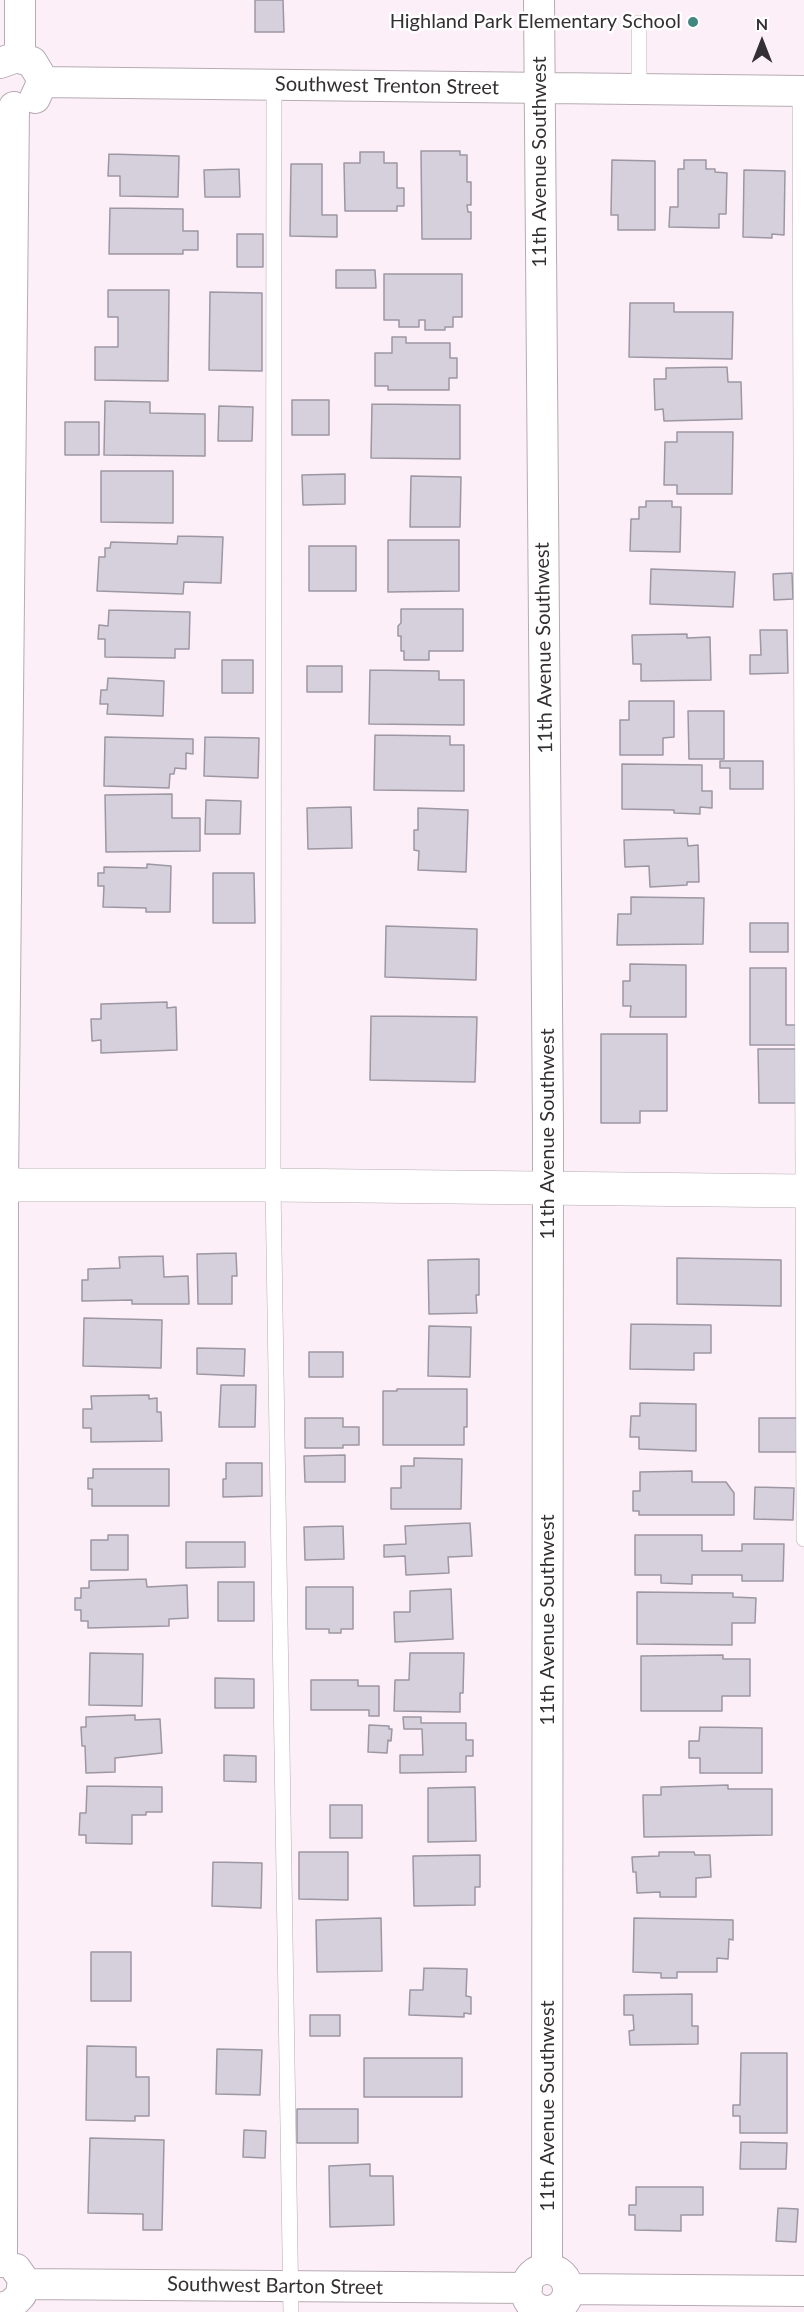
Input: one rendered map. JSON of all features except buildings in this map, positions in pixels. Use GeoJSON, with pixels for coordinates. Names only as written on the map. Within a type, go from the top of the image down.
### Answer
{"type":"FeatureCollection","features":[{"type":"Feature","properties":{"kind":"street"},"geometry":{"type":"LineString","coordinates":[[1,2309],[17,2301],[23,2284],[14,2266],[1,2262],[2,1185],[7,104],[27,105],[39,94],[41,82],[38,69],[32,62],[10,60],[20,0]]}},
{"type":"Feature","properties":{"kind":"street","name":"11th Avenue Southwest"},"geometry":{"type":"LineString","coordinates":[[539,0],[548,1189],[547,2282]]}},
{"type":"Feature","properties":{"kind":"street","name":"Southwest Trenton Street"},"geometry":{"type":"LineString","coordinates":[[41,82],[802,91]]}},
{"type":"Feature","properties":{"kind":"street"},"geometry":{"type":"LineString","coordinates":[[2,1185],[273,1185],[803,1191]]}},
{"type":"Feature","properties":{"kind":"street"},"geometry":{"type":"LineString","coordinates":[[547,2282],[528,2298],[531,2304],[547,2311]]}},
{"type":"Feature","properties":{"kind":"street","name":"Southwest Barton Street"},"geometry":{"type":"LineString","coordinates":[[23,2284],[291,2299],[547,2282],[804,2291]]}},
{"type":"Feature","properties":{"kind":"lane"},"geometry":{"type":"LineString","coordinates":[[639,23],[639,89]]}},
{"type":"Feature","properties":{"kind":"lane"},"geometry":{"type":"LineString","coordinates":[[274,85],[273,1185],[291,2299]]}},
{"type":"Feature","properties":{"kind":"lane"},"geometry":{"type":"LineString","coordinates":[[802,91],[804,1539]]}},
{"type":"Feature","properties":{"kind":"place","name":"Highland Park Elementary School"},"geometry":{"type":"Point","coordinates":[693,22]}}]}
